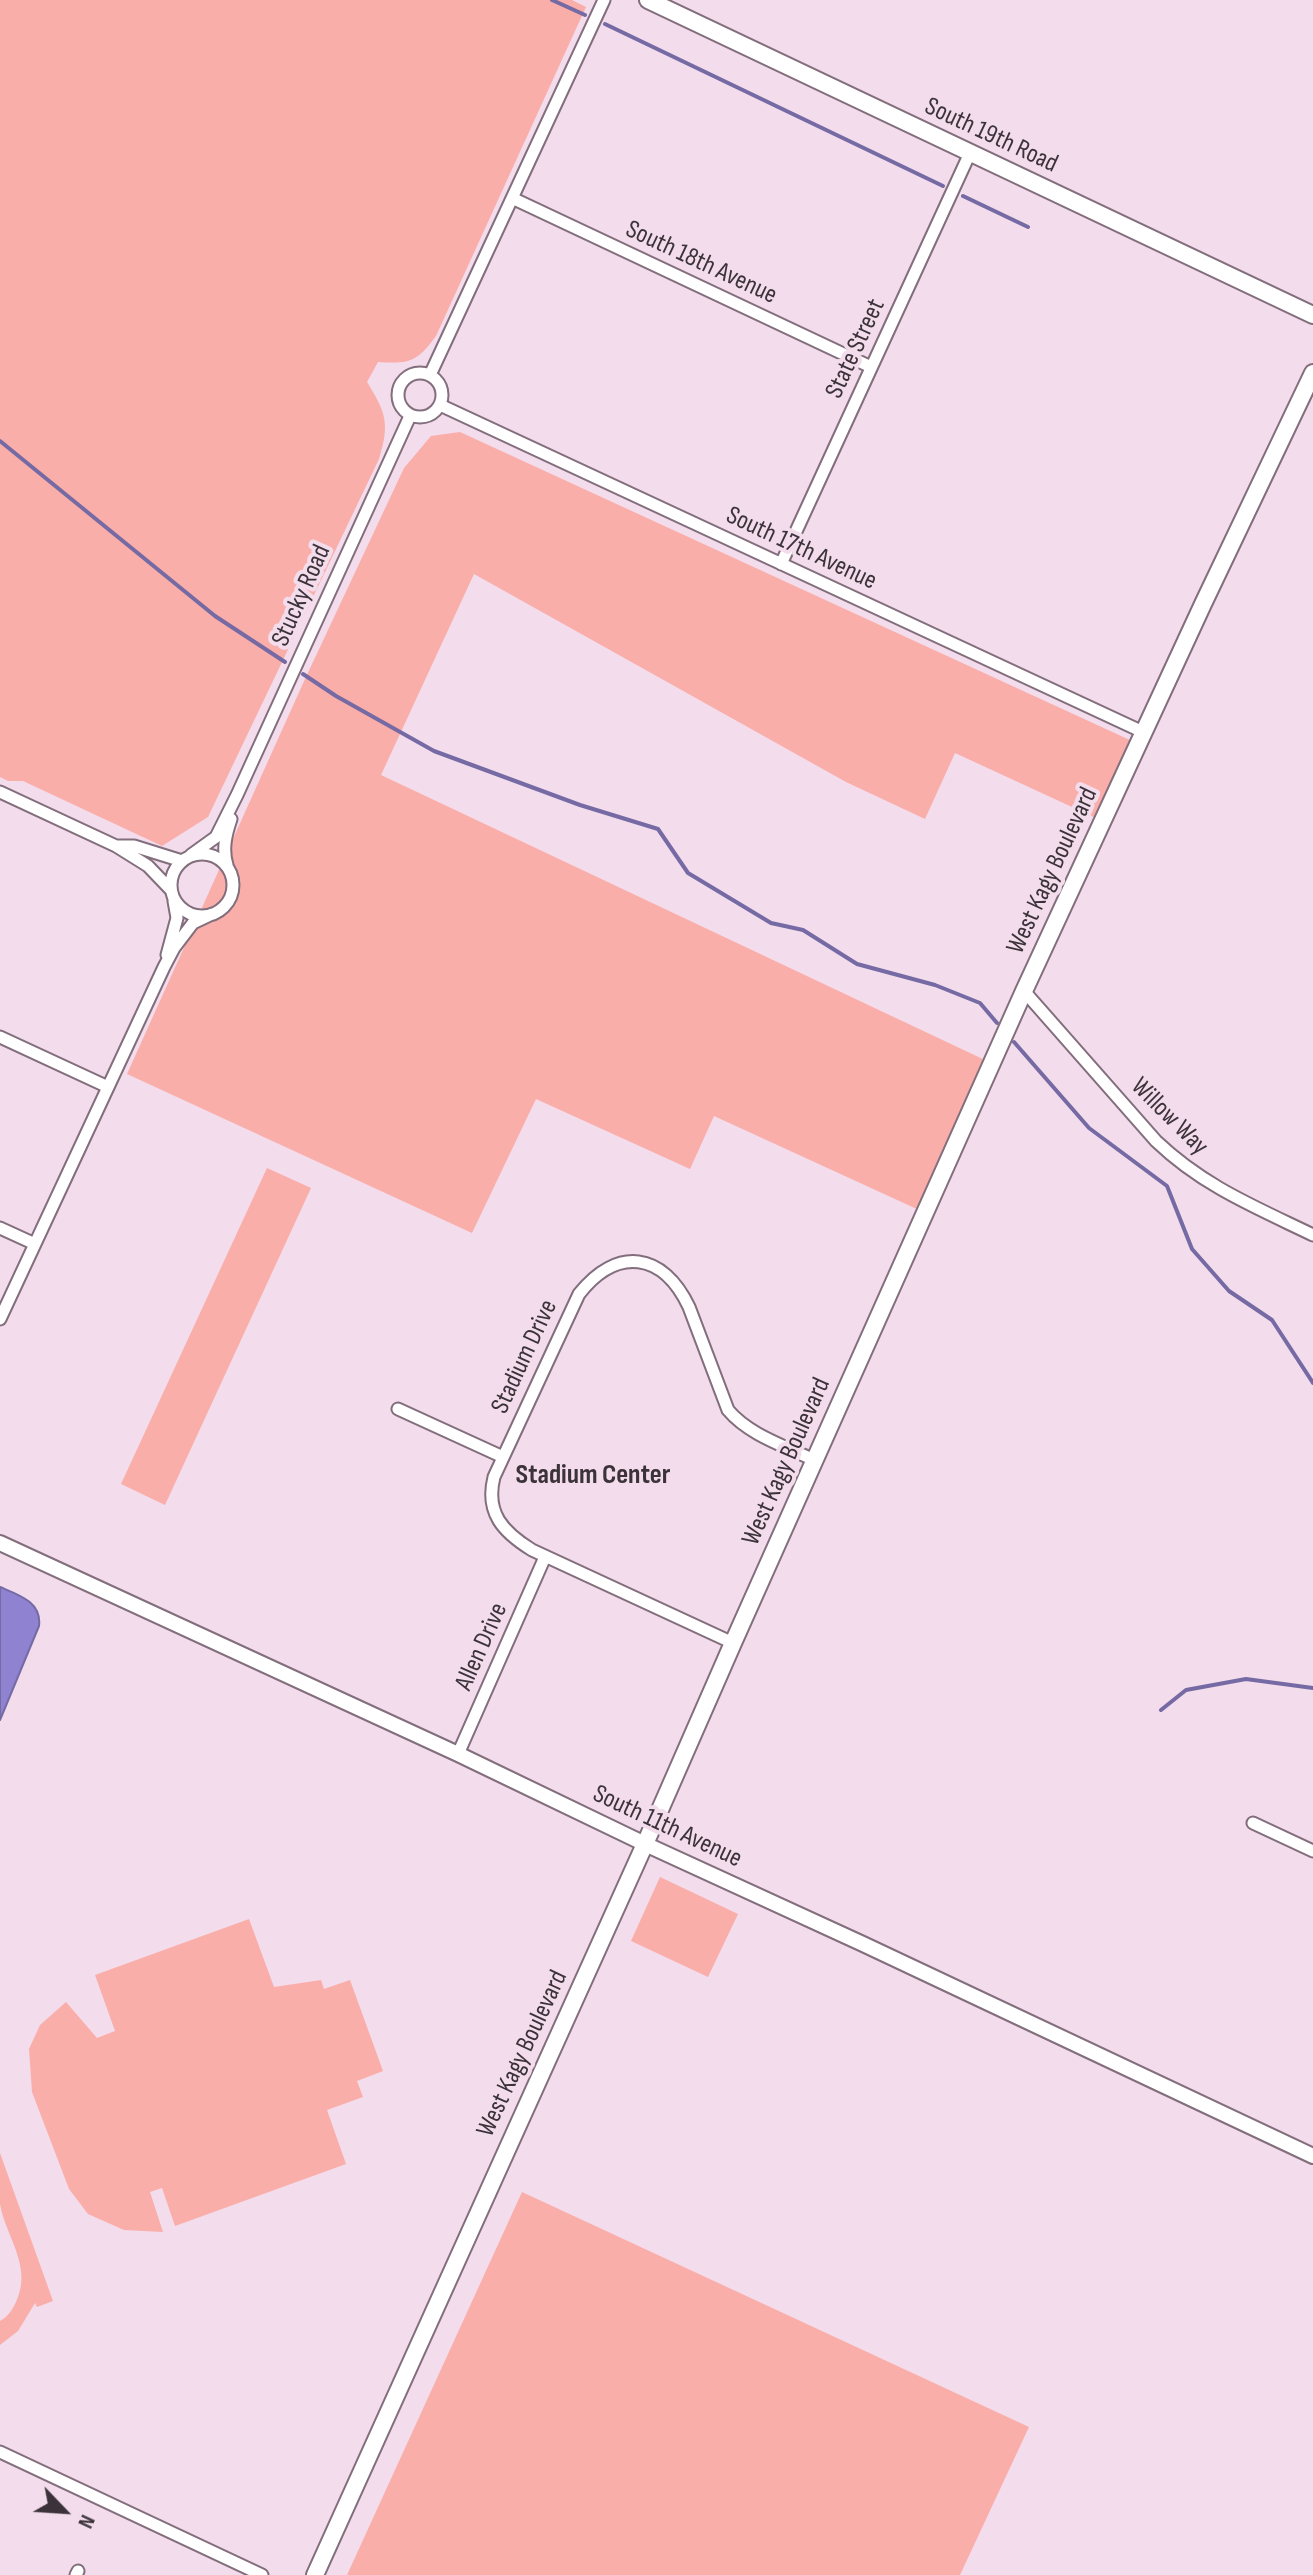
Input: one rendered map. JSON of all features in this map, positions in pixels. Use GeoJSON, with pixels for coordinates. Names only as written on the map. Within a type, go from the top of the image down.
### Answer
{"type":"FeatureCollection","features":[{"type":"Feature","properties":{"kind":"main road","name":"South 19th Road"},"geometry":{"type":"LineString","coordinates":[[648,0],[1313,315]]}},
{"type":"Feature","properties":{"kind":"main road","name":"West Kagy Boulevard"},"geometry":{"type":"LineString","coordinates":[[315,2575],[645,1844],[1024,991],[1313,373]]}},
{"type":"Feature","properties":{"kind":"street"},"geometry":{"type":"LineString","coordinates":[[430,375],[604,0]]}},
{"type":"Feature","properties":{"kind":"street","name":"State Street"},"geometry":{"type":"LineString","coordinates":[[781,564],[970,153]]}},
{"type":"Feature","properties":{"kind":"street","name":"South 18th Avenue"},"geometry":{"type":"LineString","coordinates":[[512,198],[871,367]]}},
{"type":"Feature","properties":{"kind":"street"},"geometry":{"type":"LineString","coordinates":[[415,373],[430,375],[441,386],[440,405],[428,416],[410,416],[399,404],[398,388],[415,373]]}},
{"type":"Feature","properties":{"kind":"street","name":"South 17th Avenue"},"geometry":{"type":"LineString","coordinates":[[440,405],[1143,732]]}},
{"type":"Feature","properties":{"kind":"street","name":"Stucky Road"},"geometry":{"type":"LineString","coordinates":[[186,858],[216,837],[410,416]]}},
{"type":"Feature","properties":{"kind":"street"},"geometry":{"type":"LineString","coordinates":[[0,792],[116,846],[148,866],[188,913],[212,914]]}},
{"type":"Feature","properties":{"kind":"street","name":"Stucky Road"},"geometry":{"type":"LineString","coordinates":[[227,867],[224,855],[226,834],[237,795]]}},
{"type":"Feature","properties":{"kind":"street"},"geometry":{"type":"LineString","coordinates":[[0,1319],[174,948],[193,923],[225,905],[232,890],[231,874],[215,856],[207,854],[186,858],[134,846],[116,846]]}},
{"type":"Feature","properties":{"kind":"street"},"geometry":{"type":"LineString","coordinates":[[164,967],[177,918],[172,894],[173,871],[186,858]]}},
{"type":"Feature","properties":{"kind":"street","name":"Willow Way"},"geometry":{"type":"LineString","coordinates":[[1024,991],[1156,1141],[1180,1164],[1225,1193],[1313,1235]]}},
{"type":"Feature","properties":{"kind":"street"},"geometry":{"type":"LineString","coordinates":[[0,1037],[108,1087]]}},
{"type":"Feature","properties":{"kind":"street"},"geometry":{"type":"LineString","coordinates":[[0,1228],[35,1244]]}},
{"type":"Feature","properties":{"kind":"street","name":"Stadium Drive"},"geometry":{"type":"LineString","coordinates":[[733,1643],[545,1557],[510,1537],[496,1516],[491,1486],[579,1294],[599,1271],[626,1262],[640,1262],[665,1273],[683,1294],[721,1397],[738,1422],[814,1460]]}},
{"type":"Feature","properties":{"kind":"street"},"geometry":{"type":"LineString","coordinates":[[398,1409],[503,1457]]}},
{"type":"Feature","properties":{"kind":"street","name":"South 11th Avenue"},"geometry":{"type":"LineString","coordinates":[[0,1543],[458,1754],[1313,2156]]}},
{"type":"Feature","properties":{"kind":"street","name":"Allen Drive"},"geometry":{"type":"LineString","coordinates":[[458,1754],[545,1557]]}},
{"type":"Feature","properties":{"kind":"street"},"geometry":{"type":"LineString","coordinates":[[1253,1823],[1313,1851]]}},
{"type":"Feature","properties":{"kind":"street"},"geometry":{"type":"LineString","coordinates":[[0,2452],[262,2575]]}},
{"type":"Feature","properties":{"kind":"shaded area"},"geometry":{"type":"Polygon","coordinates":[[[0,0],[572,0],[586,7],[436,336],[412,360],[378,362],[367,382],[384,419],[379,459],[208,817],[162,846],[23,781],[8,781],[0,777],[0,0]]]}},
{"type":"Feature","properties":{"kind":"shaded area"},"geometry":{"type":"Polygon","coordinates":[[[460,432],[1132,741],[1098,819],[955,753],[925,819],[846,782],[474,574],[381,775],[987,1061],[919,1210],[714,1116],[690,1169],[536,1099],[472,1233],[127,1074],[404,468],[431,436],[460,432]]]}},
{"type":"Feature","properties":{"kind":"shaded area"},"geometry":{"type":"Polygon","coordinates":[[[267,1168],[311,1188],[165,1505],[121,1484],[267,1168]]]}},
{"type":"Feature","properties":{"kind":"shaded area"},"geometry":{"type":"Polygon","coordinates":[[[0,1587],[33,1605],[39,1626],[0,1720],[0,1587]]]}},
{"type":"Feature","properties":{"kind":"shaded area"},"geometry":{"type":"Polygon","coordinates":[[[660,1877],[738,1914],[708,1977],[631,1941],[660,1877]]]}},
{"type":"Feature","properties":{"kind":"shaded area"},"geometry":{"type":"Polygon","coordinates":[[[249,1919],[274,1987],[321,1980],[324,1989],[350,1980],[383,2071],[357,2081],[363,2097],[327,2110],[346,2164],[175,2226],[162,2188],[150,2192],[163,2232],[124,2230],[88,2214],[69,2189],[32,2092],[29,2049],[40,2025],[66,2002],[97,2038],[115,2031],[95,1975],[249,1919]]]}},
{"type":"Feature","properties":{"kind":"shaded area"},"geometry":{"type":"Polygon","coordinates":[[[0,2153],[53,2301],[37,2307],[35,2303],[18,2331],[0,2345],[0,2321],[10,2313],[16,2302],[22,2276],[0,2204],[0,2153]]]}},
{"type":"Feature","properties":{"kind":"shaded area"},"geometry":{"type":"Polygon","coordinates":[[[522,2192],[1029,2427],[960,2575],[347,2575],[522,2192]]]}},
{"type":"Feature","properties":{"kind":"waterway"},"geometry":{"type":"LineString","coordinates":[[552,0],[585,15]]}},
{"type":"Feature","properties":{"kind":"waterway"},"geometry":{"type":"LineString","coordinates":[[605,24],[943,186]]}},
{"type":"Feature","properties":{"kind":"waterway"},"geometry":{"type":"LineString","coordinates":[[963,196],[1028,227]]}},
{"type":"Feature","properties":{"kind":"waterway"},"geometry":{"type":"LineString","coordinates":[[0,441],[215,616],[285,662]]}},
{"type":"Feature","properties":{"kind":"waterway"},"geometry":{"type":"LineString","coordinates":[[303,674],[434,751],[580,805],[658,829],[688,873],[771,923],[803,930],[857,964],[935,985],[980,1003],[997,1023]]}},
{"type":"Feature","properties":{"kind":"waterway"},"geometry":{"type":"LineString","coordinates":[[1014,1042],[1089,1128],[1167,1186],[1192,1249],[1229,1291],[1272,1320],[1313,1383]]}},
{"type":"Feature","properties":{"kind":"waterway"},"geometry":{"type":"LineString","coordinates":[[1161,1710],[1186,1690],[1246,1679],[1313,1688]]}},
{"type":"Feature","properties":{"kind":"district","name":"Stadium Center"},"geometry":{"type":"Point","coordinates":[593,1476]}}]}
